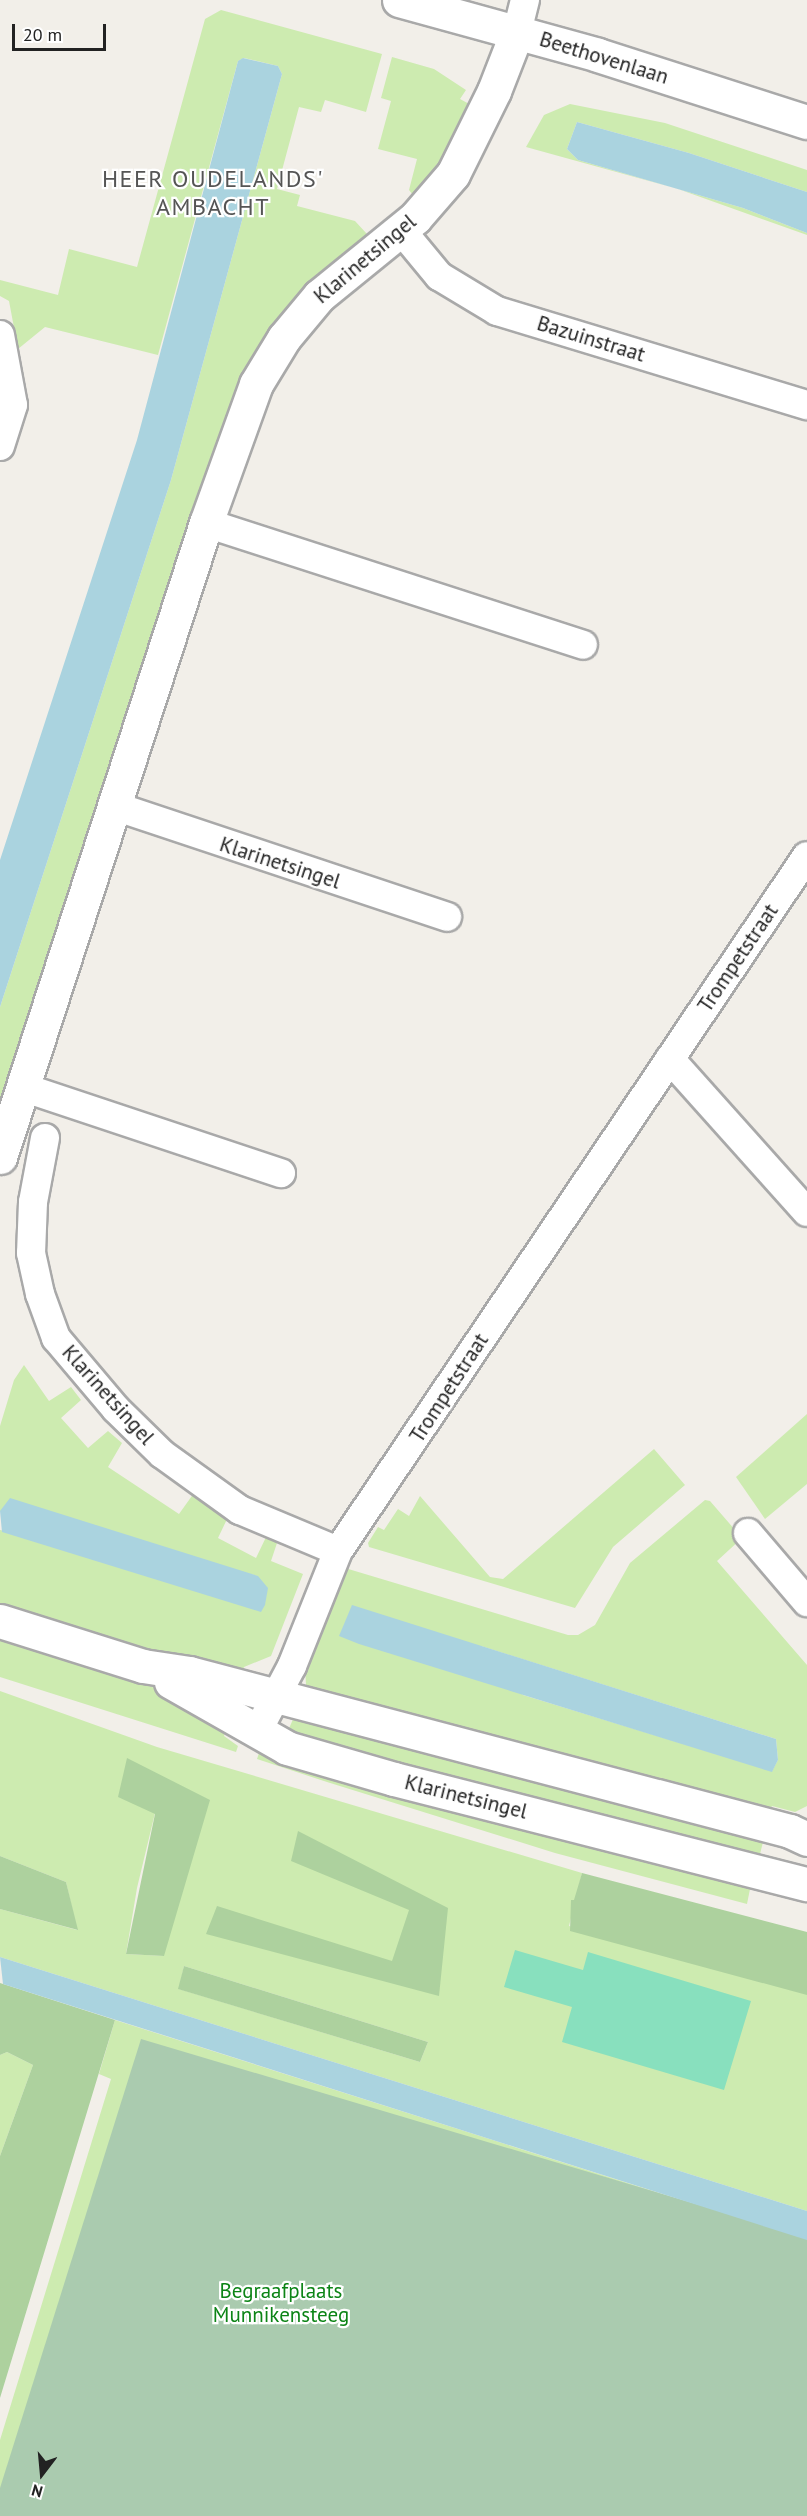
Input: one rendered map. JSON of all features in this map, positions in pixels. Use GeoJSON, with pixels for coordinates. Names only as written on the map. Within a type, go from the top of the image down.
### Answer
{"type":"FeatureCollection","features":[{"type":"Feature","properties":{"kind":"street","name":"Beethovenlaan"},"geometry":{"type":"LineString","coordinates":[[399,0],[517,32],[807,122]]}},
{"type":"Feature","properties":{"kind":"street"},"geometry":{"type":"LineString","coordinates":[[517,32],[525,0]]}},
{"type":"Feature","properties":{"kind":"street","name":"Klarinetsingel"},"geometry":{"type":"LineString","coordinates":[[0,1157],[206,524],[256,384],[284,338],[319,296],[401,230],[441,191],[460,164],[517,32]]}},
{"type":"Feature","properties":{"kind":"street","name":"Bazuinstraat"},"geometry":{"type":"LineString","coordinates":[[401,230],[439,276],[496,310],[807,405]]}},
{"type":"Feature","properties":{"kind":"street"},"geometry":{"type":"LineString","coordinates":[[0,335],[14,405],[0,446]]}},
{"type":"Feature","properties":{"kind":"street"},"geometry":{"type":"LineString","coordinates":[[206,524],[583,645]]}},
{"type":"Feature","properties":{"kind":"street","name":"Klarinetsingel"},"geometry":{"type":"LineString","coordinates":[[114,806],[447,917]]}},
{"type":"Feature","properties":{"kind":"street","name":"Trompetstraat"},"geometry":{"type":"LineString","coordinates":[[257,1732],[292,1666],[338,1551],[807,856]]}},
{"type":"Feature","properties":{"kind":"street"},"geometry":{"type":"LineString","coordinates":[[670,1059],[807,1212]]}},
{"type":"Feature","properties":{"kind":"street"},"geometry":{"type":"LineString","coordinates":[[22,1087],[281,1173]]}},
{"type":"Feature","properties":{"kind":"street","name":"Klarinetsingel"},"geometry":{"type":"LineString","coordinates":[[45,1138],[33,1202],[31,1253],[40,1294],[56,1338],[116,1409],[162,1454],[240,1510],[338,1551]]}},
{"type":"Feature","properties":{"kind":"street"},"geometry":{"type":"LineString","coordinates":[[748,1533],[807,1602]]}},
{"type":"Feature","properties":{"kind":"street","name":"Klarinetsingel"},"geometry":{"type":"LineString","coordinates":[[0,1621],[143,1666],[189,1673],[790,1831],[807,1839]]}},
{"type":"Feature","properties":{"kind":"street","name":"Klarinetsingel"},"geometry":{"type":"LineString","coordinates":[[143,1666],[287,1748],[393,1779],[807,1884]]}},
{"type":"Feature","properties":{"kind":"green space"},"geometry":{"type":"Polygon","coordinates":[[[221,10],[382,54],[366,112],[325,100],[321,112],[299,107],[277,189],[300,195],[297,206],[355,221],[367,234],[310,282],[259,348],[233,398],[0,1107],[0,1007],[171,480],[282,74],[278,66],[244,58],[238,61],[158,355],[45,327],[18,349],[9,301],[0,296],[0,280],[58,295],[69,249],[137,267],[205,19],[221,10]]]}},
{"type":"Feature","properties":{"kind":"green space"},"geometry":{"type":"Polygon","coordinates":[[[392,57],[434,69],[466,90],[460,99],[471,105],[435,172],[413,195],[409,190],[417,159],[378,149],[391,101],[381,98],[392,57]]]}},
{"type":"Feature","properties":{"kind":"green space"},"geometry":{"type":"Polygon","coordinates":[[[570,104],[665,123],[807,170],[807,192],[689,153],[577,122],[567,149],[578,160],[672,187],[526,147],[544,115],[570,104]]]}},
{"type":"Feature","properties":{"kind":"green space"},"geometry":{"type":"Polygon","coordinates":[[[679,189],[743,208],[807,233],[807,235],[679,189]]]}},
{"type":"Feature","properties":{"kind":"green space"},"geometry":{"type":"Polygon","coordinates":[[[24,1365],[49,1401],[71,1387],[81,1400],[61,1418],[88,1448],[108,1431],[122,1443],[108,1467],[179,1514],[194,1493],[229,1515],[218,1538],[256,1558],[268,1533],[279,1537],[271,1561],[303,1574],[271,1656],[244,1667],[240,1678],[0,1605],[0,1530],[258,1576],[0,1511],[0,1426],[14,1380],[24,1365]]]}},
{"type":"Feature","properties":{"kind":"green space"},"geometry":{"type":"Polygon","coordinates":[[[807,1414],[807,1484],[765,1519],[736,1477],[807,1414]]]}},
{"type":"Feature","properties":{"kind":"green space"},"geometry":{"type":"Polygon","coordinates":[[[654,1449],[685,1485],[613,1547],[575,1608],[369,1547],[368,1543],[378,1527],[384,1530],[398,1509],[409,1516],[420,1496],[490,1577],[503,1579],[654,1449]]]}},
{"type":"Feature","properties":{"kind":"green space"},"geometry":{"type":"Polygon","coordinates":[[[705,1500],[710,1501],[742,1538],[717,1561],[807,1665],[807,1806],[795,1812],[772,1806],[769,1815],[311,1691],[306,1685],[305,1667],[345,1568],[568,1635],[578,1635],[595,1625],[630,1563],[705,1500]],[[481,1646],[523,1695],[772,1771],[778,1760],[776,1739],[481,1646]]]}},
{"type":"Feature","properties":{"kind":"green space"},"geometry":{"type":"Polygon","coordinates":[[[0,1637],[130,1678],[172,1695],[227,1727],[224,1736],[238,1746],[236,1752],[0,1677],[0,1637]]]}},
{"type":"Feature","properties":{"kind":"green space"},"geometry":{"type":"Polygon","coordinates":[[[0,1691],[157,1747],[582,1873],[569,1926],[807,1990],[807,2211],[0,1957],[0,1909],[77,1930],[66,1882],[0,1856],[0,1691]],[[155,1813],[137,1888],[126,1954],[164,1956],[155,1813]],[[184,1966],[179,1989],[420,2062],[428,2042],[184,1966]]]}},
{"type":"Feature","properties":{"kind":"green space"},"geometry":{"type":"Polygon","coordinates":[[[294,1717],[765,1834],[758,1862],[287,1733],[294,1717]]]}},
{"type":"Feature","properties":{"kind":"green space"},"geometry":{"type":"Polygon","coordinates":[[[261,1747],[752,1879],[747,1904],[555,1853],[327,1782],[257,1759],[261,1747]]]}},
{"type":"Feature","properties":{"kind":"green space"},"geometry":{"type":"Polygon","coordinates":[[[127,1758],[210,1800],[164,1956],[126,1954],[155,1814],[118,1797],[127,1758]]]}},
{"type":"Feature","properties":{"kind":"green space"},"geometry":{"type":"Polygon","coordinates":[[[298,1831],[448,1908],[439,1996],[206,1934],[217,1906],[392,1961],[409,1910],[291,1861],[298,1831]]]}},
{"type":"Feature","properties":{"kind":"green space"},"geometry":{"type":"Polygon","coordinates":[[[0,1856],[66,1882],[78,1930],[0,1909],[0,1856]]]}},
{"type":"Feature","properties":{"kind":"green space"},"geometry":{"type":"Polygon","coordinates":[[[582,1873],[807,1932],[807,1995],[570,1931],[571,1900],[574,1900],[582,1873]]]}},
{"type":"Feature","properties":{"kind":"green space"},"geometry":{"type":"Polygon","coordinates":[[[515,1950],[583,1970],[588,1952],[751,2001],[724,2090],[562,2042],[572,2007],[504,1987],[515,1950]]]}},
{"type":"Feature","properties":{"kind":"green space"},"geometry":{"type":"Polygon","coordinates":[[[184,1966],[428,2042],[420,2062],[178,1989],[184,1966]]]}},
{"type":"Feature","properties":{"kind":"green space"},"geometry":{"type":"Polygon","coordinates":[[[0,1983],[115,2020],[0,2398],[0,2156],[33,2065],[7,2052],[0,2055],[0,1983]]]}},
{"type":"Feature","properties":{"kind":"green space","name":"Begraafplaats Munnikensteeg"},"geometry":{"type":"Polygon","coordinates":[[[115,2020],[807,2240],[0,2516],[0,2440],[111,2079],[99,2074],[115,2020]]]}},
{"type":"Feature","properties":{"kind":"green space","name":"Begraafplaats Munnikensteeg"},"geometry":{"type":"Polygon","coordinates":[[[141,2039],[807,2237],[807,2516],[0,2516],[0,2488],[141,2039]]]}},
{"type":"Feature","properties":{"kind":"green space"},"geometry":{"type":"Polygon","coordinates":[[[7,2052],[33,2065],[0,2156],[0,2055],[7,2052]]]}},
{"type":"Feature","properties":{"kind":"water"},"geometry":{"type":"Polygon","coordinates":[[[243,58],[278,66],[282,74],[171,480],[0,1007],[0,860],[137,440],[238,61],[243,58]]]}},
{"type":"Feature","properties":{"kind":"water"},"geometry":{"type":"Polygon","coordinates":[[[577,122],[689,153],[807,192],[807,233],[743,208],[578,160],[567,149],[577,122]]]}},
{"type":"Feature","properties":{"kind":"water"},"geometry":{"type":"Polygon","coordinates":[[[10,1498],[258,1576],[268,1588],[265,1605],[261,1612],[2,1532],[0,1511],[10,1498]]]}},
{"type":"Feature","properties":{"kind":"water"},"geometry":{"type":"Polygon","coordinates":[[[352,1605],[776,1739],[778,1760],[772,1772],[359,1644],[339,1636],[352,1605]]]}},
{"type":"Feature","properties":{"kind":"water"},"geometry":{"type":"Polygon","coordinates":[[[0,1957],[807,2211],[807,2240],[3,1984],[0,1957]]]}},
{"type":"Feature","properties":{"kind":"district","name":"HEER OUDELANDS' AMBACHT"},"geometry":{"type":"Point","coordinates":[213,193]}}]}
